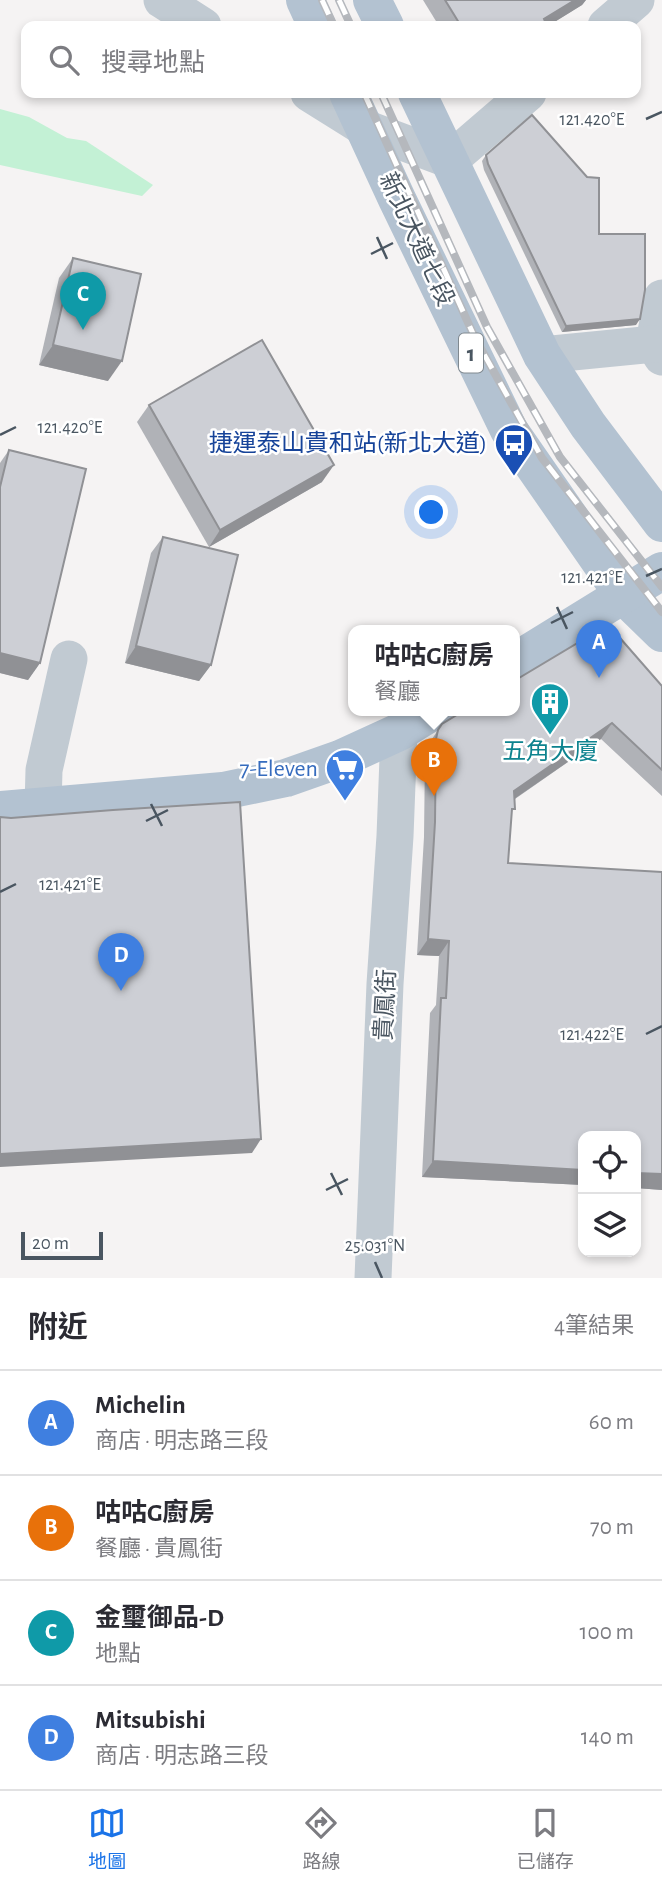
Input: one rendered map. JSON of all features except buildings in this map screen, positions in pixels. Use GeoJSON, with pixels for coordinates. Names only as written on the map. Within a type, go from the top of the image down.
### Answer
{"type":"FeatureCollection","features":[{"type":"Feature","properties":{"kind":"main road"},"geometry":{"type":"LineString","coordinates":[[305,0],[315,21]]}},
{"type":"Feature","properties":{"kind":"main road"},"geometry":{"type":"LineString","coordinates":[[372,0],[382,21]]}},
{"type":"Feature","properties":{"kind":"main road","name":"新北大道七段"},"geometry":{"type":"LineString","coordinates":[[350,98],[509,430],[624,596]]}},
{"type":"Feature","properties":{"kind":"main road"},"geometry":{"type":"LineString","coordinates":[[419,98],[542,355],[587,425],[662,523]]}},
{"type":"Feature","properties":{"kind":"main road"},"geometry":{"type":"LineString","coordinates":[[520,658],[662,571]]}},
{"type":"Feature","properties":{"kind":"main road","name":"1"},"geometry":{"type":"LineString","coordinates":[[624,596],[662,632]]}},
{"type":"Feature","properties":{"kind":"main road"},"geometry":{"type":"LineString","coordinates":[[0,810],[223,791],[286,778],[340,759],[399,732],[425,716]]}},
{"type":"Feature","properties":{"kind":"street"},"geometry":{"type":"LineString","coordinates":[[162,0],[195,21]]}},
{"type":"Feature","properties":{"kind":"street"},"geometry":{"type":"LineString","coordinates":[[612,21],[636,0]]}},
{"type":"Feature","properties":{"kind":"street"},"geometry":{"type":"LineString","coordinates":[[317,98],[365,128],[450,160],[522,98]]}},
{"type":"Feature","properties":{"kind":"street"},"geometry":{"type":"LineString","coordinates":[[542,355],[658,350],[662,298]]}},
{"type":"Feature","properties":{"kind":"street"},"geometry":{"type":"LineString","coordinates":[[43,807],[44,769],[69,659]]}},
{"type":"Feature","properties":{"kind":"street","name":"貴鳳街"},"geometry":{"type":"LineString","coordinates":[[373,1278],[399,732]]}},
{"type":"Feature","properties":{"kind":"green space"},"geometry":{"type":"Polygon","coordinates":[[[0,109],[29,117],[67,138],[86,141],[153,185],[142,196],[0,165],[0,109]]]}},
{"type":"Feature","properties":{"kind":"railway"},"geometry":{"type":"LineString","coordinates":[[322,0],[332,21]]}},
{"type":"Feature","properties":{"kind":"railway"},"geometry":{"type":"LineString","coordinates":[[339,0],[349,21]]}},
{"type":"Feature","properties":{"kind":"railway"},"geometry":{"type":"LineString","coordinates":[[366,98],[475,338],[542,458],[662,612]]}},
{"type":"Feature","properties":{"kind":"railway"},"geometry":{"type":"LineString","coordinates":[[383,98],[487,327],[560,457],[662,587]]}},
{"type":"Feature","properties":{"kind":"place","name":"金璽御品-D"},"geometry":{"type":"Point","coordinates":[83,330]}},
{"type":"Feature","properties":{"kind":"place","name":"捷運泰山貴和站(新北大道)"},"geometry":{"type":"Point","coordinates":[514,477]}},
{"type":"Feature","properties":{"kind":"place","name":"Michelin"},"geometry":{"type":"Point","coordinates":[599,678]}},
{"type":"Feature","properties":{"kind":"place","name":"五角大廈"},"geometry":{"type":"Point","coordinates":[550,736]}},
{"type":"Feature","properties":{"kind":"place","name":"咕咕G廚房"},"geometry":{"type":"Point","coordinates":[434,796]}},
{"type":"Feature","properties":{"kind":"place","name":"7-Eleven"},"geometry":{"type":"Point","coordinates":[345,802]}},
{"type":"Feature","properties":{"kind":"place","name":"Mitsubishi"},"geometry":{"type":"Point","coordinates":[121,991]}}]}
